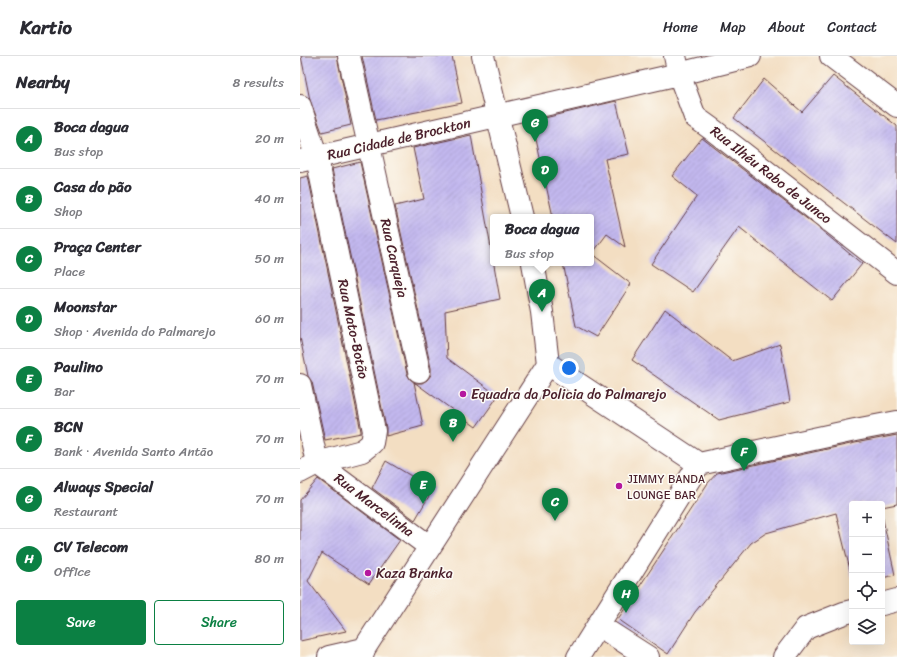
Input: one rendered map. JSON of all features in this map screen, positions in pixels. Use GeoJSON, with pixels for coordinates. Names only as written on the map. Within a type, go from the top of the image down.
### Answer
{"type":"FeatureCollection","features":[{"type":"Feature","properties":{"kind":"street","name":"Rua Carqueja"},"geometry":{"type":"LineString","coordinates":[[349,56],[419,371]]}},
{"type":"Feature","properties":{"kind":"street"},"geometry":{"type":"LineString","coordinates":[[483,56],[521,214]]}},
{"type":"Feature","properties":{"kind":"street","name":"Rua Cidade de Brockton"},"geometry":{"type":"LineString","coordinates":[[309,160],[368,144],[498,116],[677,65],[750,56]]}},
{"type":"Feature","properties":{"kind":"street"},"geometry":{"type":"LineString","coordinates":[[831,56],[897,106]]}},
{"type":"Feature","properties":{"kind":"street","name":"Rua Ilhéu Rabo de Junco"},"geometry":{"type":"LineString","coordinates":[[677,65],[695,117],[897,273]]}},
{"type":"Feature","properties":{"kind":"street","name":"Rua Mato-Botão"},"geometry":{"type":"LineString","coordinates":[[300,106],[309,160],[374,431],[372,443],[362,451],[309,467]]}},
{"type":"Feature","properties":{"kind":"street"},"geometry":{"type":"LineString","coordinates":[[329,657],[363,653],[548,364],[542,312],[534,266]]}},
{"type":"Feature","properties":{"kind":"street"},"geometry":{"type":"LineString","coordinates":[[548,364],[699,464]]}},
{"type":"Feature","properties":{"kind":"street"},"geometry":{"type":"LineString","coordinates":[[300,385],[309,467]]}},
{"type":"Feature","properties":{"kind":"street"},"geometry":{"type":"LineString","coordinates":[[578,657],[699,464],[897,422]]}},
{"type":"Feature","properties":{"kind":"street","name":"Rua Marcelinha"},"geometry":{"type":"LineString","coordinates":[[309,467],[430,547]]}},
{"type":"Feature","properties":{"kind":"street"},"geometry":{"type":"LineString","coordinates":[[885,603],[897,600]]}},
{"type":"Feature","properties":{"kind":"street"},"geometry":{"type":"LineString","coordinates":[[784,657],[806,628],[844,612],[849,611]]}},
{"type":"Feature","properties":{"kind":"street"},"geometry":{"type":"LineString","coordinates":[[598,625],[648,657]]}},
{"type":"Feature","properties":{"kind":"building"},"geometry":{"type":"Polygon","coordinates":[[[301,56],[337,56],[351,125],[322,132],[310,100],[301,56]]]}},
{"type":"Feature","properties":{"kind":"building"},"geometry":{"type":"Polygon","coordinates":[[[362,56],[452,56],[462,103],[376,120],[362,56]]]}},
{"type":"Feature","properties":{"kind":"building"},"geometry":{"type":"Polygon","coordinates":[[[833,76],[897,126],[897,244],[734,118],[764,79],[802,112],[833,76]]]}},
{"type":"Feature","properties":{"kind":"building"},"geometry":{"type":"Polygon","coordinates":[[[616,101],[629,154],[605,159],[625,247],[607,234],[594,251],[594,214],[552,214],[532,121],[616,101]]]}},
{"type":"Feature","properties":{"kind":"building"},"geometry":{"type":"Polygon","coordinates":[[[471,135],[490,242],[490,266],[494,266],[500,299],[445,311],[447,358],[498,396],[476,427],[415,383],[422,383],[427,380],[431,375],[431,368],[395,206],[424,199],[413,148],[471,135]]]}},
{"type":"Feature","properties":{"kind":"building"},"geometry":{"type":"Polygon","coordinates":[[[702,138],[815,225],[862,264],[832,301],[739,227],[693,292],[651,264],[697,196],[672,176],[702,138]]]}},
{"type":"Feature","properties":{"kind":"building"},"geometry":{"type":"Polygon","coordinates":[[[360,162],[407,374],[414,382],[423,426],[386,436],[386,428],[332,169],[360,162]]]}},
{"type":"Feature","properties":{"kind":"building"},"geometry":{"type":"Polygon","coordinates":[[[308,176],[361,431],[361,433],[325,440],[312,382],[308,376],[300,337],[300,178],[308,176]]]}},
{"type":"Feature","properties":{"kind":"building"},"geometry":{"type":"Polygon","coordinates":[[[594,256],[631,284],[596,337],[576,326],[564,266],[594,266],[594,256]]]}},
{"type":"Feature","properties":{"kind":"building"},"geometry":{"type":"Polygon","coordinates":[[[665,309],[732,361],[780,344],[790,402],[719,420],[632,360],[665,309]]]}},
{"type":"Feature","properties":{"kind":"building"},"geometry":{"type":"Polygon","coordinates":[[[897,435],[897,504],[885,506],[885,501],[849,501],[849,566],[836,513],[766,533],[751,543],[695,612],[668,654],[618,619],[708,483],[717,473],[897,435]]]}},
{"type":"Feature","properties":{"kind":"building"},"geometry":{"type":"Polygon","coordinates":[[[386,461],[433,489],[415,520],[372,488],[386,461]]]}},
{"type":"Feature","properties":{"kind":"building"},"geometry":{"type":"Polygon","coordinates":[[[318,479],[400,540],[369,584],[322,553],[308,581],[346,631],[300,641],[300,500],[318,479]]]}},
{"type":"Feature","properties":{"kind":"building"},"geometry":{"type":"Polygon","coordinates":[[[885,529],[895,575],[885,577],[885,529]]]}},
{"type":"Feature","properties":{"kind":"place","name":"Always Special"},"geometry":{"type":"Point","coordinates":[535,142]}},
{"type":"Feature","properties":{"kind":"place","name":"Moonstar"},"geometry":{"type":"Point","coordinates":[545,189]}},
{"type":"Feature","properties":{"kind":"place","name":"Boca dagua"},"geometry":{"type":"Point","coordinates":[542,312]}},
{"type":"Feature","properties":{"kind":"place","name":"Equadra da Policia do Palmarejo"},"geometry":{"type":"Point","coordinates":[463,394]}},
{"type":"Feature","properties":{"kind":"place","name":"Casa do pão"},"geometry":{"type":"Point","coordinates":[453,442]}},
{"type":"Feature","properties":{"kind":"place","name":"BCN"},"geometry":{"type":"Point","coordinates":[744,471]}},
{"type":"Feature","properties":{"kind":"place","name":"ᴊɪᴍᴍʏ ʙᴀɴᴅᴀ ʟᴏᴜɴɢᴇ ʙᴀʀ"},"geometry":{"type":"Point","coordinates":[619,486]}},
{"type":"Feature","properties":{"kind":"place","name":"Paulino"},"geometry":{"type":"Point","coordinates":[423,504]}},
{"type":"Feature","properties":{"kind":"place","name":"Praça Center"},"geometry":{"type":"Point","coordinates":[555,521]}},
{"type":"Feature","properties":{"kind":"place","name":"Kaza Branka"},"geometry":{"type":"Point","coordinates":[368,573]}},
{"type":"Feature","properties":{"kind":"place","name":"CV Telecom"},"geometry":{"type":"Point","coordinates":[626,613]}}]}
